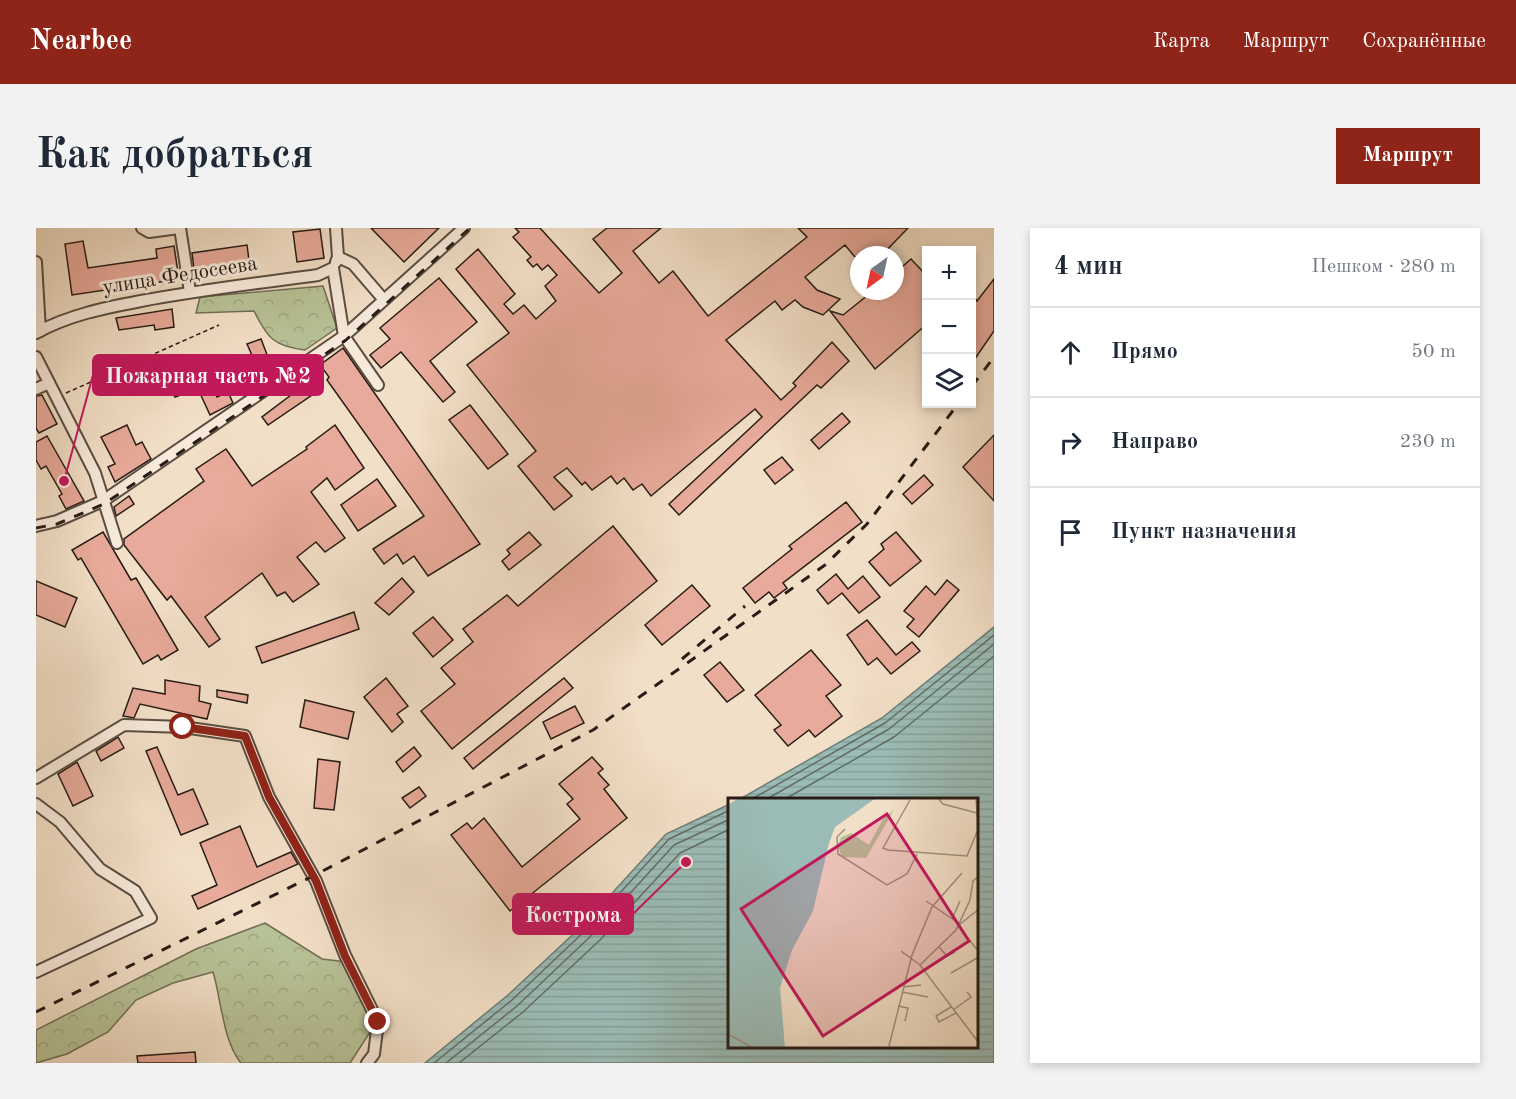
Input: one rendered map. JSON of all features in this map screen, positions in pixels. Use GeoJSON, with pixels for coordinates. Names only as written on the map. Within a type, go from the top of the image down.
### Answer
{"type":"FeatureCollection","features":[{"type":"Feature","properties":{"kind":"street"},"geometry":{"type":"LineString","coordinates":[[142,228],[149,232],[180,228],[190,292]]}},
{"type":"Feature","properties":{"kind":"street"},"geometry":{"type":"LineString","coordinates":[[336,228],[338,257],[333,268],[344,336],[378,385]]}},
{"type":"Feature","properties":{"kind":"street"},"geometry":{"type":"LineString","coordinates":[[36,526],[57,522],[103,501],[344,336],[464,228]]}},
{"type":"Feature","properties":{"kind":"street"},"geometry":{"type":"LineString","coordinates":[[338,257],[353,264],[384,300]]}},
{"type":"Feature","properties":{"kind":"street"},"geometry":{"type":"LineString","coordinates":[[36,262],[38,332]]}},
{"type":"Feature","properties":{"kind":"street","name":"улица Федосеева"},"geometry":{"type":"LineString","coordinates":[[38,332],[65,319],[93,310],[190,292],[318,275],[333,268]]}},
{"type":"Feature","properties":{"kind":"street"},"geometry":{"type":"LineString","coordinates":[[36,357],[95,473],[117,543]]}},
{"type":"Feature","properties":{"kind":"street"},"geometry":{"type":"LineString","coordinates":[[36,389],[49,383]]}},
{"type":"Feature","properties":{"kind":"street"},"geometry":{"type":"LineString","coordinates":[[36,778],[124,725],[183,727],[245,736],[269,797],[316,881],[345,956],[378,1022],[374,1054],[367,1063]]}},
{"type":"Feature","properties":{"kind":"street"},"geometry":{"type":"LineString","coordinates":[[36,804],[60,822],[100,869],[135,891],[151,918],[36,972]]}},
{"type":"Feature","properties":{"kind":"path"},"geometry":{"type":"LineString","coordinates":[[56,397],[219,325]]}},
{"type":"Feature","properties":{"kind":"green space"},"geometry":{"type":"Polygon","coordinates":[[[323,286],[337,328],[305,350],[286,346],[273,340],[254,311],[196,313],[200,297],[323,286]]]}},
{"type":"Feature","properties":{"kind":"green space"},"geometry":{"type":"Polygon","coordinates":[[[265,923],[322,959],[347,962],[369,996],[372,1029],[350,1063],[241,1063],[226,1032],[213,972],[173,983],[136,1000],[108,1032],[67,1054],[36,1063],[36,1030],[196,949],[265,923]]]}},
{"type":"Feature","properties":{"kind":"water"},"geometry":{"type":"Polygon","coordinates":[[[994,627],[994,1063],[425,1063],[508,995],[584,924],[666,834],[728,805],[728,1048],[979,1048],[979,798],[742,798],[882,718],[994,627]]]}},
{"type":"Feature","properties":{"kind":"building"},"geometry":{"type":"Polygon","coordinates":[[[371,228],[439,228],[404,262],[371,228]]]}},
{"type":"Feature","properties":{"kind":"building"},"geometry":{"type":"Polygon","coordinates":[[[515,228],[540,228],[599,293],[622,273],[593,239],[607,228],[661,228],[633,251],[659,283],[673,271],[708,316],[807,237],[798,228],[908,228],[891,246],[850,246],[850,251],[845,245],[805,277],[817,290],[840,299],[823,315],[803,307],[795,300],[782,310],[775,301],[726,340],[781,400],[796,386],[793,383],[832,342],[849,361],[821,388],[817,385],[679,515],[669,504],[762,417],[755,409],[651,496],[642,484],[633,490],[624,478],[617,484],[611,476],[592,490],[585,482],[582,485],[567,468],[554,477],[572,496],[554,510],[518,466],[536,451],[467,365],[509,333],[456,269],[478,249],[515,294],[504,304],[513,314],[524,305],[536,319],[556,301],[545,286],[557,275],[548,265],[542,270],[537,264],[533,267],[527,260],[531,257],[513,237],[519,232],[515,228]]]}},
{"type":"Feature","properties":{"kind":"building"},"geometry":{"type":"Polygon","coordinates":[[[320,229],[324,258],[297,262],[293,232],[320,229]]]}},
{"type":"Feature","properties":{"kind":"building"},"geometry":{"type":"Polygon","coordinates":[[[83,241],[88,268],[157,258],[156,249],[174,246],[179,279],[72,295],[65,244],[83,241]]]}},
{"type":"Feature","properties":{"kind":"building"},"geometry":{"type":"Polygon","coordinates":[[[247,245],[250,268],[195,276],[192,253],[247,245]]]}},
{"type":"Feature","properties":{"kind":"building"},"geometry":{"type":"Polygon","coordinates":[[[911,259],[922,271],[922,328],[875,369],[830,311],[843,315],[862,300],[904,300],[904,265],[911,259]]]}},
{"type":"Feature","properties":{"kind":"building"},"geometry":{"type":"Polygon","coordinates":[[[439,278],[477,322],[430,361],[455,392],[443,402],[401,352],[381,368],[370,355],[390,339],[380,328],[439,278]]]}},
{"type":"Feature","properties":{"kind":"building"},"geometry":{"type":"Polygon","coordinates":[[[994,279],[994,331],[976,357],[976,300],[994,279]]]}},
{"type":"Feature","properties":{"kind":"building"},"geometry":{"type":"Polygon","coordinates":[[[172,309],[174,327],[155,330],[154,325],[119,330],[116,318],[172,309]]]}},
{"type":"Feature","properties":{"kind":"building"},"geometry":{"type":"Polygon","coordinates":[[[261,339],[271,365],[258,369],[247,344],[261,339]]]}},
{"type":"Feature","properties":{"kind":"building"},"geometry":{"type":"Polygon","coordinates":[[[343,348],[480,544],[428,576],[414,556],[403,564],[397,554],[384,564],[373,549],[424,516],[327,380],[329,377],[320,365],[343,348]]]}},
{"type":"Feature","properties":{"kind":"building"},"geometry":{"type":"Polygon","coordinates":[[[180,372],[189,392],[175,397],[165,378],[180,372]]]}},
{"type":"Feature","properties":{"kind":"building"},"geometry":{"type":"Polygon","coordinates":[[[307,383],[315,393],[268,425],[262,417],[307,383]]]}},
{"type":"Feature","properties":{"kind":"building"},"geometry":{"type":"Polygon","coordinates":[[[212,386],[217,397],[228,392],[233,403],[210,415],[199,391],[212,386]]]}},
{"type":"Feature","properties":{"kind":"building"},"geometry":{"type":"Polygon","coordinates":[[[42,395],[57,424],[39,433],[36,428],[36,396],[42,395]]]}},
{"type":"Feature","properties":{"kind":"building"},"geometry":{"type":"Polygon","coordinates":[[[470,405],[508,454],[488,469],[449,420],[470,405]]]}},
{"type":"Feature","properties":{"kind":"building"},"geometry":{"type":"Polygon","coordinates":[[[842,413],[850,422],[819,449],[811,440],[842,413]]]}},
{"type":"Feature","properties":{"kind":"building"},"geometry":{"type":"Polygon","coordinates":[[[127,425],[136,445],[142,442],[151,459],[115,482],[108,467],[115,464],[101,437],[127,425]]]}},
{"type":"Feature","properties":{"kind":"building"},"geometry":{"type":"Polygon","coordinates":[[[335,425],[364,468],[335,490],[327,478],[311,492],[345,538],[325,552],[316,542],[297,557],[319,584],[293,602],[285,592],[277,596],[262,573],[205,617],[220,639],[209,647],[171,596],[167,600],[124,545],[124,539],[204,481],[196,469],[226,449],[252,486],[307,449],[306,447],[335,425]]]}},
{"type":"Feature","properties":{"kind":"building"},"geometry":{"type":"Polygon","coordinates":[[[994,435],[994,501],[963,467],[994,435]]]}},
{"type":"Feature","properties":{"kind":"building"},"geometry":{"type":"Polygon","coordinates":[[[47,436],[84,501],[66,509],[59,496],[62,494],[46,466],[41,469],[36,460],[36,442],[47,436]]]}},
{"type":"Feature","properties":{"kind":"building"},"geometry":{"type":"Polygon","coordinates":[[[782,457],[793,470],[775,484],[764,470],[782,457]]]}},
{"type":"Feature","properties":{"kind":"building"},"geometry":{"type":"Polygon","coordinates":[[[924,475],[933,485],[912,504],[903,494],[924,475]]]}},
{"type":"Feature","properties":{"kind":"building"},"geometry":{"type":"Polygon","coordinates":[[[377,479],[396,506],[358,531],[341,505],[377,479]]]}},
{"type":"Feature","properties":{"kind":"building"},"geometry":{"type":"Polygon","coordinates":[[[129,496],[134,504],[116,516],[114,507],[129,496]]]}},
{"type":"Feature","properties":{"kind":"building"},"geometry":{"type":"Polygon","coordinates":[[[846,502],[862,522],[783,583],[787,588],[774,598],[769,592],[755,603],[743,588],[792,549],[789,546],[846,502]]]}},
{"type":"Feature","properties":{"kind":"building"},"geometry":{"type":"Polygon","coordinates":[[[613,526],[657,581],[452,749],[421,711],[455,684],[441,668],[473,642],[463,629],[507,595],[518,606],[613,526]]]}},
{"type":"Feature","properties":{"kind":"building"},"geometry":{"type":"Polygon","coordinates":[[[103,532],[131,580],[136,578],[178,650],[161,660],[158,655],[143,664],[81,558],[78,560],[72,550],[103,532]]]}},
{"type":"Feature","properties":{"kind":"building"},"geometry":{"type":"Polygon","coordinates":[[[529,532],[541,545],[509,570],[502,561],[510,554],[507,550],[529,532]]]}},
{"type":"Feature","properties":{"kind":"building"},"geometry":{"type":"Polygon","coordinates":[[[896,532],[921,561],[890,586],[869,562],[884,549],[881,544],[896,532]]]}},
{"type":"Feature","properties":{"kind":"building"},"geometry":{"type":"Polygon","coordinates":[[[836,574],[848,589],[863,576],[880,597],[859,613],[842,593],[828,604],[817,590],[836,574]]]}},
{"type":"Feature","properties":{"kind":"building"},"geometry":{"type":"Polygon","coordinates":[[[402,578],[414,592],[389,615],[375,603],[402,578]]]}},
{"type":"Feature","properties":{"kind":"building"},"geometry":{"type":"Polygon","coordinates":[[[947,580],[959,590],[919,637],[907,627],[914,619],[904,611],[926,586],[935,595],[947,580]]]}},
{"type":"Feature","properties":{"kind":"building"},"geometry":{"type":"Polygon","coordinates":[[[36,581],[77,598],[65,627],[36,615],[36,581]]]}},
{"type":"Feature","properties":{"kind":"building"},"geometry":{"type":"Polygon","coordinates":[[[692,585],[710,606],[662,645],[645,625],[692,585]]]}},
{"type":"Feature","properties":{"kind":"building"},"geometry":{"type":"Polygon","coordinates":[[[354,612],[359,629],[262,663],[256,647],[354,612]]]}},
{"type":"Feature","properties":{"kind":"building"},"geometry":{"type":"Polygon","coordinates":[[[433,617],[453,640],[433,657],[413,633],[433,617]]]}},
{"type":"Feature","properties":{"kind":"building"},"geometry":{"type":"Polygon","coordinates":[[[867,620],[896,655],[912,642],[920,651],[891,674],[877,658],[868,665],[847,635],[867,620]]]}},
{"type":"Feature","properties":{"kind":"building"},"geometry":{"type":"Polygon","coordinates":[[[811,650],[841,685],[826,696],[842,716],[815,737],[809,730],[788,746],[774,730],[781,725],[755,695],[811,650]]]}},
{"type":"Feature","properties":{"kind":"building"},"geometry":{"type":"Polygon","coordinates":[[[720,662],[744,690],[727,702],[704,675],[720,662]]]}},
{"type":"Feature","properties":{"kind":"building"},"geometry":{"type":"Polygon","coordinates":[[[386,678],[408,706],[397,714],[403,722],[392,732],[364,697],[386,678]]]}},
{"type":"Feature","properties":{"kind":"building"},"geometry":{"type":"Polygon","coordinates":[[[564,678],[573,688],[473,769],[464,758],[564,678]]]}},
{"type":"Feature","properties":{"kind":"building"},"geometry":{"type":"Polygon","coordinates":[[[165,680],[200,686],[199,701],[211,704],[207,719],[140,704],[134,718],[123,716],[133,688],[165,694],[165,680]]]}},
{"type":"Feature","properties":{"kind":"building"},"geometry":{"type":"Polygon","coordinates":[[[217,690],[248,695],[247,703],[217,697],[217,690]]]}},
{"type":"Feature","properties":{"kind":"building"},"geometry":{"type":"Polygon","coordinates":[[[305,700],[354,712],[348,739],[300,727],[305,700]]]}},
{"type":"Feature","properties":{"kind":"building"},"geometry":{"type":"Polygon","coordinates":[[[575,706],[584,723],[551,739],[543,722],[575,706]]]}},
{"type":"Feature","properties":{"kind":"building"},"geometry":{"type":"Polygon","coordinates":[[[118,737],[124,748],[101,761],[96,751],[118,737]]]}},
{"type":"Feature","properties":{"kind":"building"},"geometry":{"type":"Polygon","coordinates":[[[157,747],[178,795],[193,789],[208,824],[181,835],[146,751],[157,747]]]}},
{"type":"Feature","properties":{"kind":"building"},"geometry":{"type":"Polygon","coordinates":[[[414,747],[421,756],[403,772],[396,762],[414,747]]]}},
{"type":"Feature","properties":{"kind":"building"},"geometry":{"type":"Polygon","coordinates":[[[592,757],[603,769],[598,773],[609,785],[604,789],[627,818],[510,911],[451,835],[467,823],[472,829],[484,818],[522,867],[580,819],[567,804],[573,799],[559,784],[592,757]]]}},
{"type":"Feature","properties":{"kind":"building"},"geometry":{"type":"Polygon","coordinates":[[[318,759],[340,762],[334,810],[314,808],[318,759]]]}},
{"type":"Feature","properties":{"kind":"building"},"geometry":{"type":"Polygon","coordinates":[[[77,762],[93,796],[73,806],[58,774],[77,762]]]}},
{"type":"Feature","properties":{"kind":"building"},"geometry":{"type":"Polygon","coordinates":[[[419,787],[426,796],[410,808],[402,798],[419,787]]]}},
{"type":"Feature","properties":{"kind":"building"},"geometry":{"type":"Polygon","coordinates":[[[240,826],[257,867],[291,852],[298,864],[198,909],[192,896],[217,885],[200,843],[240,826]]]}},
{"type":"Feature","properties":{"kind":"building"},"geometry":{"type":"Polygon","coordinates":[[[195,1052],[196,1063],[138,1063],[137,1056],[195,1052]]]}},
{"type":"Feature","properties":{"kind":"railway"},"geometry":{"type":"LineString","coordinates":[[36,528],[57,524],[104,504],[346,340],[470,228]]}},
{"type":"Feature","properties":{"kind":"railway"},"geometry":{"type":"LineString","coordinates":[[976,381],[994,357]]}},
{"type":"Feature","properties":{"kind":"railway"},"geometry":{"type":"LineString","coordinates":[[36,1012],[313,876],[593,730],[825,565],[867,524],[955,408]]}},
{"type":"Feature","properties":{"kind":"railway"},"geometry":{"type":"LineString","coordinates":[[682,659],[745,606]]}},
{"type":"Feature","properties":{"kind":"place","name":"Пожарная часть №2"},"geometry":{"type":"Point","coordinates":[64,481]}},
{"type":"Feature","properties":{"kind":"place","name":"Кострома"},"geometry":{"type":"Point","coordinates":[686,862]}},
{"type":"Feature","properties":{"kind":"route"},"geometry":{"type":"LineString","coordinates":[[183,727],[245,736],[269,797],[316,881],[345,956],[378,1022]]}}]}
